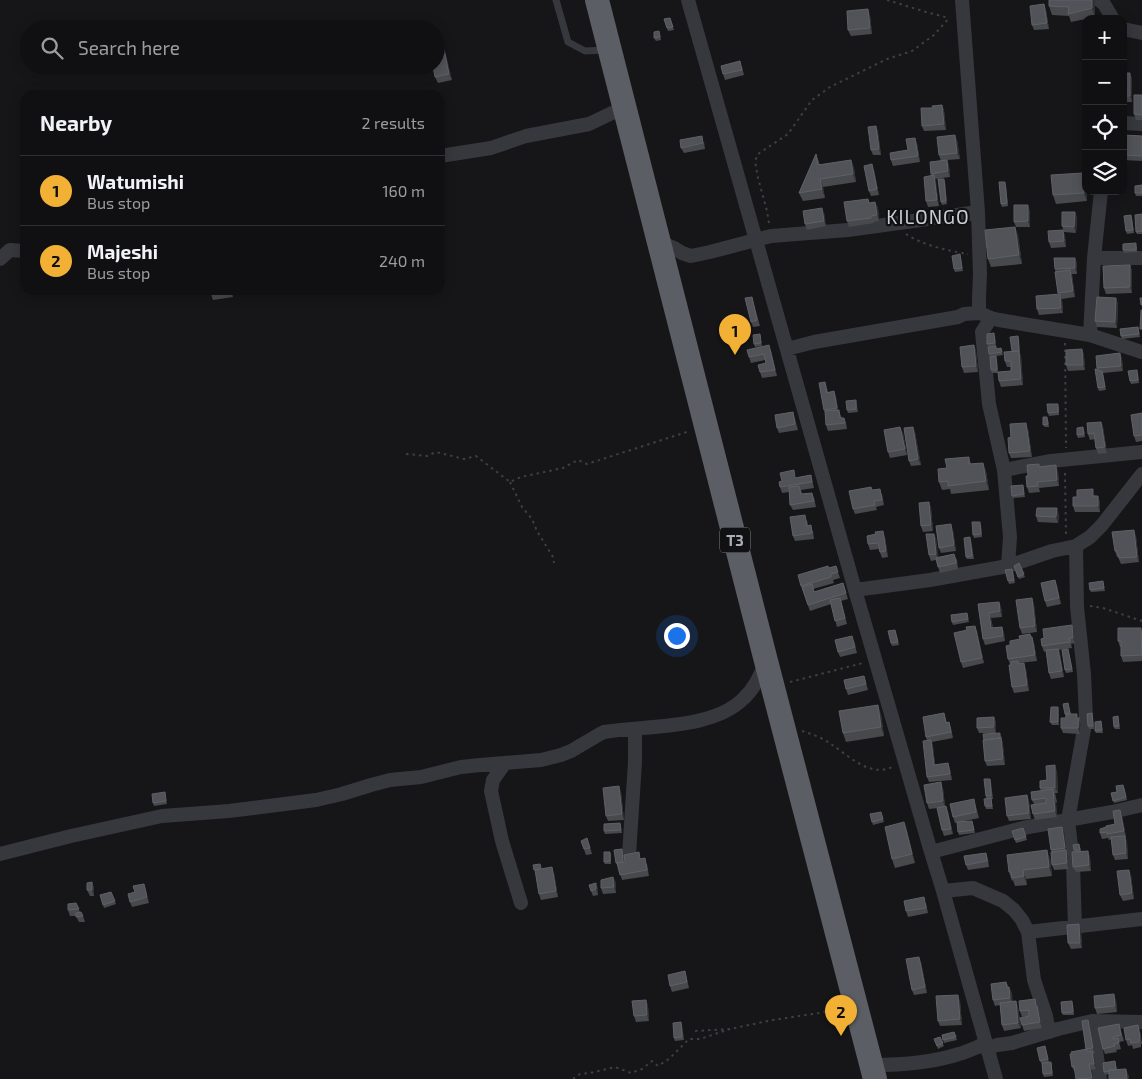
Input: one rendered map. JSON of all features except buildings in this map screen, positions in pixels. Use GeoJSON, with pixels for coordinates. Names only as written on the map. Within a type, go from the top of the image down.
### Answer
{"type":"FeatureCollection","features":[{"type":"Feature","properties":{"kind":"highway","name":"T3"},"geometry":{"type":"LineString","coordinates":[[597,0],[782,724],[874,1072]]}},
{"type":"Feature","properties":{"kind":"street"},"geometry":{"type":"LineString","coordinates":[[688,0],[854,590],[905,760],[996,1079]]}},
{"type":"Feature","properties":{"kind":"street"},"geometry":{"type":"LineString","coordinates":[[962,0],[985,316],[982,332],[989,404],[1004,470],[1010,536],[1008,566]]}},
{"type":"Feature","properties":{"kind":"street"},"geometry":{"type":"LineString","coordinates":[[1099,0],[1111,15]]}},
{"type":"Feature","properties":{"kind":"street"},"geometry":{"type":"LineString","coordinates":[[1127,30],[1142,33]]}},
{"type":"Feature","properties":{"kind":"street"},"geometry":{"type":"LineString","coordinates":[[445,155],[491,148],[526,136],[589,124],[612,113]]}},
{"type":"Feature","properties":{"kind":"street"},"geometry":{"type":"LineString","coordinates":[[1127,123],[1142,124]]}},
{"type":"Feature","properties":{"kind":"street"},"geometry":{"type":"LineString","coordinates":[[1090,335],[1094,258],[1101,195]]}},
{"type":"Feature","properties":{"kind":"street"},"geometry":{"type":"LineString","coordinates":[[659,242],[691,256],[771,236],[892,225],[978,212]]}},
{"type":"Feature","properties":{"kind":"street"},"geometry":{"type":"LineString","coordinates":[[0,259],[10,250],[20,251]]}},
{"type":"Feature","properties":{"kind":"street"},"geometry":{"type":"LineString","coordinates":[[1094,258],[1142,258]]}},
{"type":"Feature","properties":{"kind":"street"},"geometry":{"type":"LineString","coordinates":[[786,349],[814,342],[958,317],[964,314],[1090,335],[1142,352]]}},
{"type":"Feature","properties":{"kind":"street"},"geometry":{"type":"LineString","coordinates":[[1004,470],[1066,460],[1142,452]]}},
{"type":"Feature","properties":{"kind":"street"},"geometry":{"type":"LineString","coordinates":[[854,590],[930,580],[1008,566],[1052,550],[1071,547],[1090,538],[1142,474]]}},
{"type":"Feature","properties":{"kind":"street"},"geometry":{"type":"LineString","coordinates":[[1071,547],[1084,674],[1086,718],[1068,820],[1073,863],[1075,928]]}},
{"type":"Feature","properties":{"kind":"street"},"geometry":{"type":"LineString","coordinates":[[0,854],[162,816],[229,811],[316,800],[390,780],[470,766],[541,760],[553,757],[571,751],[600,734],[611,731],[676,724],[711,717],[727,711],[745,698],[756,683],[766,661]]}},
{"type":"Feature","properties":{"kind":"street"},"geometry":{"type":"LineString","coordinates":[[629,855],[635,762],[635,729]]}},
{"type":"Feature","properties":{"kind":"street"},"geometry":{"type":"LineString","coordinates":[[505,763],[493,780],[491,790],[502,842],[520,903]]}},
{"type":"Feature","properties":{"kind":"street"},"geometry":{"type":"LineString","coordinates":[[931,852],[1023,828],[1142,805]]}},
{"type":"Feature","properties":{"kind":"street"},"geometry":{"type":"LineString","coordinates":[[943,891],[973,888],[1003,901],[1022,920],[1028,932],[1034,980],[1046,1016],[1049,1032]]}},
{"type":"Feature","properties":{"kind":"street"},"geometry":{"type":"LineString","coordinates":[[1028,932],[1142,919]]}},
{"type":"Feature","properties":{"kind":"street"},"geometry":{"type":"LineString","coordinates":[[874,1072],[905,1064],[935,1060],[986,1046],[1012,1043],[1092,1021],[1142,1022]]}},
{"type":"Feature","properties":{"kind":"street"},"geometry":{"type":"LineString","coordinates":[[1092,1021],[1100,1079]]}},
{"type":"Feature","properties":{"kind":"lane"},"geometry":{"type":"LineString","coordinates":[[556,0],[568,42],[585,51],[610,50]]}},
{"type":"Feature","properties":{"kind":"path"},"geometry":{"type":"LineString","coordinates":[[771,236],[767,211],[756,170],[755,161],[758,154],[788,134],[812,100],[830,86],[887,59],[912,51],[934,35],[949,18],[887,0]]}},
{"type":"Feature","properties":{"kind":"path"},"geometry":{"type":"LineString","coordinates":[[892,225],[912,238],[935,247],[952,252],[980,256]]}},
{"type":"Feature","properties":{"kind":"path"},"geometry":{"type":"LineString","coordinates":[[1068,332],[1065,342],[1064,375],[1066,422],[1064,480],[1071,547]]}},
{"type":"Feature","properties":{"kind":"path"},"geometry":{"type":"LineString","coordinates":[[510,482],[521,477],[563,468],[578,460],[587,464],[671,436],[707,427]]}},
{"type":"Feature","properties":{"kind":"path"},"geometry":{"type":"LineString","coordinates":[[406,454],[427,456],[436,452],[464,459],[476,456],[510,482],[522,507],[532,519],[537,531],[553,556],[554,563]]}},
{"type":"Feature","properties":{"kind":"path"},"geometry":{"type":"LineString","coordinates":[[1078,607],[1103,608],[1142,622]]}},
{"type":"Feature","properties":{"kind":"path"},"geometry":{"type":"LineString","coordinates":[[773,686],[795,682],[875,660]]}},
{"type":"Feature","properties":{"kind":"path"},"geometry":{"type":"LineString","coordinates":[[782,724],[807,732],[829,743],[863,766],[879,770],[890,768],[905,760]]}},
{"type":"Feature","properties":{"kind":"path"},"geometry":{"type":"LineString","coordinates":[[573,1079],[580,1074],[615,1067],[631,1073],[642,1069],[652,1061],[658,1066],[669,1060],[689,1039],[700,1039],[730,1029],[773,1020],[819,1014],[856,1004]]}},
{"type":"Feature","properties":{"kind":"path"},"geometry":{"type":"LineString","coordinates":[[695,1031],[730,1029]]}},
{"type":"Feature","properties":{"kind":"place","name":"Watumishi"},"geometry":{"type":"Point","coordinates":[735,355]}},
{"type":"Feature","properties":{"kind":"place","name":"Majeshi"},"geometry":{"type":"Point","coordinates":[841,1036]}},
{"type":"Feature","properties":{"kind":"district","name":"KILONGO"},"geometry":{"type":"Point","coordinates":[928,216]}}]}
